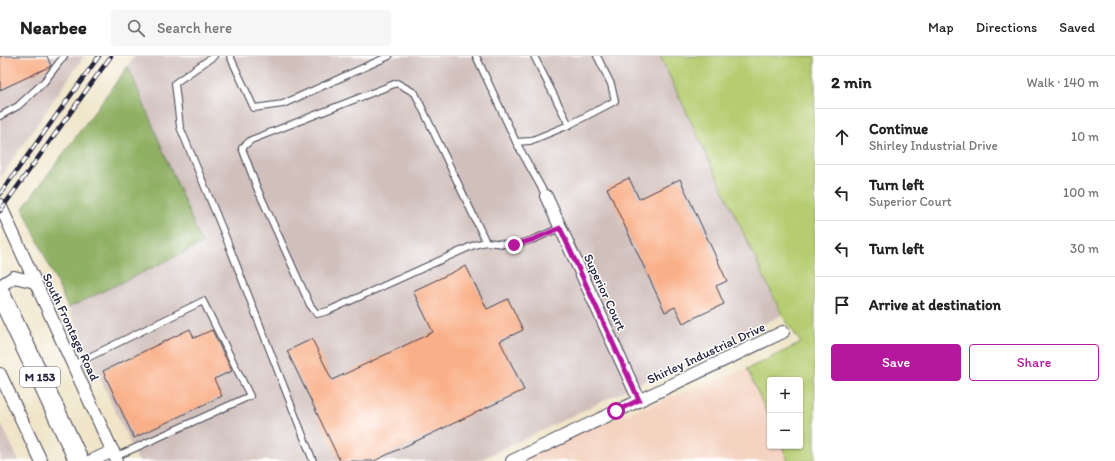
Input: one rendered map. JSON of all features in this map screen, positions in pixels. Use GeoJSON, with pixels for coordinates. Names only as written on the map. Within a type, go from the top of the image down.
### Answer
{"type":"FeatureCollection","features":[{"type":"Feature","properties":{"kind":"main road","name":"M 153"},"geometry":{"type":"LineString","coordinates":[[0,293],[79,461]]}},
{"type":"Feature","properties":{"kind":"street","name":"Superior Court"},"geometry":{"type":"LineString","coordinates":[[546,196],[639,400]]}},
{"type":"Feature","properties":{"kind":"street","name":"South Frontage Road"},"geometry":{"type":"LineString","coordinates":[[0,205],[115,456]]}},
{"type":"Feature","properties":{"kind":"street"},"geometry":{"type":"LineString","coordinates":[[0,286],[14,277],[35,282]]}},
{"type":"Feature","properties":{"kind":"street","name":"Shirley Industrial Drive"},"geometry":{"type":"LineString","coordinates":[[512,461],[783,332]]}},
{"type":"Feature","properties":{"kind":"street"},"geometry":{"type":"LineString","coordinates":[[0,374],[41,461]]}},
{"type":"Feature","properties":{"kind":"street"},"geometry":{"type":"LineString","coordinates":[[90,461],[115,456]]}},
{"type":"Feature","properties":{"kind":"lane"},"geometry":{"type":"LineString","coordinates":[[0,116],[18,106],[44,82],[64,56]]}},
{"type":"Feature","properties":{"kind":"lane"},"geometry":{"type":"LineString","coordinates":[[214,56],[176,83],[180,127],[224,233],[313,461]]}},
{"type":"Feature","properties":{"kind":"lane"},"geometry":{"type":"LineString","coordinates":[[230,56],[254,108],[284,104],[389,56]]}},
{"type":"Feature","properties":{"kind":"lane"},"geometry":{"type":"LineString","coordinates":[[476,56],[516,142],[546,196]]}},
{"type":"Feature","properties":{"kind":"lane"},"geometry":{"type":"LineString","coordinates":[[534,56],[569,125]]}},
{"type":"Feature","properties":{"kind":"lane"},"geometry":{"type":"LineString","coordinates":[[516,142],[530,141],[569,125],[615,101],[611,84],[597,56]]}},
{"type":"Feature","properties":{"kind":"lane"},"geometry":{"type":"LineString","coordinates":[[486,242],[415,93],[397,83],[251,140],[242,148],[260,195],[310,305],[317,314],[328,311],[474,245],[486,242],[514,245],[532,240],[560,228]]}},
{"type":"Feature","properties":{"kind":"lane"},"geometry":{"type":"LineString","coordinates":[[73,365],[204,301],[250,396],[115,456]]}},
{"type":"Feature","properties":{"kind":"shaded area"},"geometry":{"type":"Polygon","coordinates":[[[0,56],[84,56],[0,178],[0,56]]]}},
{"type":"Feature","properties":{"kind":"shaded area"},"geometry":{"type":"Polygon","coordinates":[[[134,56],[660,56],[782,315],[478,461],[138,461],[68,308],[202,243],[128,66],[134,56]]]}},
{"type":"Feature","properties":{"kind":"shaded area"},"geometry":{"type":"Polygon","coordinates":[[[747,369],[767,413],[767,449],[783,449],[788,461],[500,461],[747,369]]]}},
{"type":"Feature","properties":{"kind":"shaded area"},"geometry":{"type":"Polygon","coordinates":[[[0,421],[19,461],[0,461],[0,421]]]}},
{"type":"Feature","properties":{"kind":"green space"},"geometry":{"type":"Polygon","coordinates":[[[660,56],[815,56],[815,461],[788,461],[783,449],[803,449],[803,377],[767,377],[767,413],[747,369],[801,343],[782,315],[660,56]]]}},
{"type":"Feature","properties":{"kind":"green space"},"geometry":{"type":"Polygon","coordinates":[[[128,66],[202,244],[68,308],[23,208],[128,66]]]}},
{"type":"Feature","properties":{"kind":"building"},"geometry":{"type":"Polygon","coordinates":[[[0,56],[47,56],[51,66],[0,90],[0,56]]]}},
{"type":"Feature","properties":{"kind":"building"},"geometry":{"type":"Polygon","coordinates":[[[629,178],[639,199],[680,179],[727,281],[716,286],[724,304],[683,323],[675,307],[665,312],[607,188],[629,178]]]}},
{"type":"Feature","properties":{"kind":"building"},"geometry":{"type":"Polygon","coordinates":[[[466,266],[487,309],[508,299],[523,330],[500,341],[524,390],[374,461],[340,461],[287,351],[312,339],[332,380],[433,332],[413,291],[466,266]]]}},
{"type":"Feature","properties":{"kind":"building"},"geometry":{"type":"Polygon","coordinates":[[[190,329],[194,338],[212,330],[232,371],[214,379],[222,396],[134,438],[103,371],[190,329]]]}},
{"type":"Feature","properties":{"kind":"railway"},"geometry":{"type":"LineString","coordinates":[[0,194],[99,56]]}},
{"type":"Feature","properties":{"kind":"railway"},"geometry":{"type":"LineString","coordinates":[[0,211],[111,56]]}},
{"type":"Feature","properties":{"kind":"route"},"geometry":{"type":"LineString","coordinates":[[514,245],[532,240],[560,228],[639,400],[616,411]]}}]}
